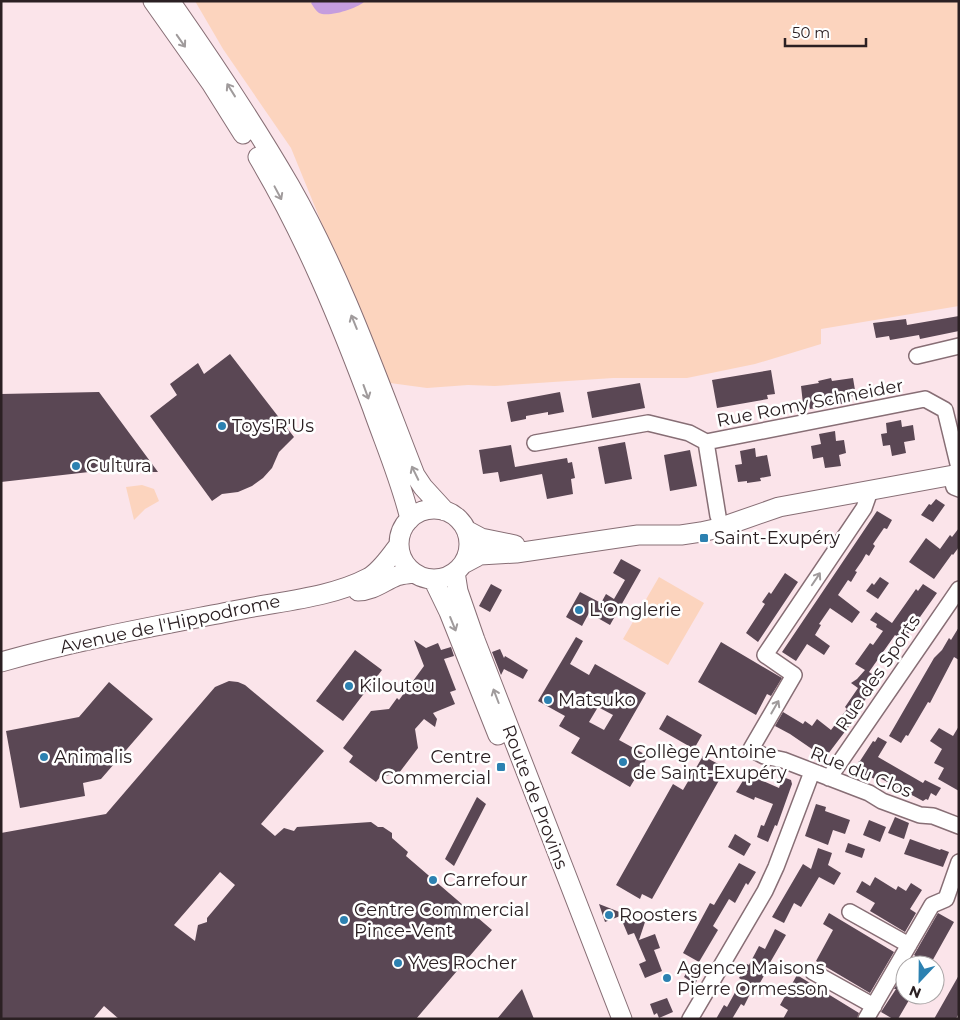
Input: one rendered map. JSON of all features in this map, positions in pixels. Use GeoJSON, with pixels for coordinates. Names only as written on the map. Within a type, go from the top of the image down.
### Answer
{"type":"FeatureCollection","features":[{"type":"Feature","properties":{"kind":"main road"},"geometry":{"type":"LineString","coordinates":[[153,1],[211,83],[258,158],[315,266],[361,377],[410,519]]}},
{"type":"Feature","properties":{"kind":"main road"},"geometry":{"type":"LineString","coordinates":[[170,1],[223,78],[290,187],[348,305],[415,475],[423,488],[445,511]]}},
{"type":"Feature","properties":{"kind":"main road"},"geometry":{"type":"LineString","coordinates":[[459,568],[468,553],[469,542],[466,530],[454,515],[435,509],[425,510],[410,519],[401,532],[399,545],[402,556],[406,566],[414,573],[423,578],[433,580],[445,578],[480,555],[516,553],[572,546],[638,535],[681,535],[701,532],[779,507],[957,477]]}},
{"type":"Feature","properties":{"kind":"main road"},"geometry":{"type":"LineString","coordinates":[[638,535],[654,527],[753,510],[761,512]]}},
{"type":"Feature","properties":{"kind":"main road"},"geometry":{"type":"LineString","coordinates":[[466,530],[494,542],[545,548]]}},
{"type":"Feature","properties":{"kind":"main road","name":"Avenue de l'Hippodrome"},"geometry":{"type":"LineString","coordinates":[[1,662],[140,628],[340,590],[370,577],[386,563],[399,545]]}},
{"type":"Feature","properties":{"kind":"main road","name":"Route de Provins"},"geometry":{"type":"LineString","coordinates":[[459,568],[460,599],[474,640],[622,1019]]}},
{"type":"Feature","properties":{"kind":"main road","name":"Avenue de l'Hippodrome"},"geometry":{"type":"LineString","coordinates":[[340,590],[364,591],[396,576],[414,573]]}},
{"type":"Feature","properties":{"kind":"main road","name":"Route de Provins"},"geometry":{"type":"LineString","coordinates":[[433,580],[455,628],[610,1019]]}},
{"type":"Feature","properties":{"kind":"street"},"geometry":{"type":"LineString","coordinates":[[917,356],[959,346]]}},
{"type":"Feature","properties":{"kind":"street","name":"Rue Romy Schneider"},"geometry":{"type":"LineString","coordinates":[[535,444],[648,423],[688,433],[706,442],[925,399],[945,410],[957,477]]}},
{"type":"Feature","properties":{"kind":"street"},"geometry":{"type":"LineString","coordinates":[[706,442],[718,516]]}},
{"type":"Feature","properties":{"kind":"street","name":"Rue du Clos"},"geometry":{"type":"LineString","coordinates":[[870,491],[864,508],[765,655],[794,675],[751,749],[764,756],[783,760],[869,793],[882,801],[920,815],[933,816],[958,823]]}},
{"type":"Feature","properties":{"kind":"street","name":"Rue des Sports"},"geometry":{"type":"LineString","coordinates":[[829,778],[959,589]]}},
{"type":"Feature","properties":{"kind":"street"},"geometry":{"type":"LineString","coordinates":[[690,1019],[765,891],[812,772]]}},
{"type":"Feature","properties":{"kind":"street"},"geometry":{"type":"LineString","coordinates":[[813,972],[870,1012],[932,905],[946,899],[959,862]]}},
{"type":"Feature","properties":{"kind":"street"},"geometry":{"type":"LineString","coordinates":[[850,912],[909,945]]}},
{"type":"Feature","properties":{"kind":"shaded area"},"geometry":{"type":"Polygon","coordinates":[[[195,1],[959,1],[959,306],[821,329],[821,344],[755,364],[687,378],[613,378],[495,386],[468,385],[427,388],[390,383],[364,327],[291,148],[223,49],[195,1]]]}},
{"type":"Feature","properties":{"kind":"shaded area"},"geometry":{"type":"Polygon","coordinates":[[[313,1],[365,1],[350,9],[323,14],[319,13],[311,3],[313,1]]]}},
{"type":"Feature","properties":{"kind":"shaded area"},"geometry":{"type":"Polygon","coordinates":[[[142,485],[154,489],[159,501],[145,509],[134,520],[126,487],[142,485]]]}},
{"type":"Feature","properties":{"kind":"shaded area"},"geometry":{"type":"Polygon","coordinates":[[[659,577],[704,603],[668,665],[623,639],[659,577]]]}},
{"type":"Feature","properties":{"kind":"building"},"geometry":{"type":"Polygon","coordinates":[[[959,316],[959,331],[920,339],[919,335],[890,340],[889,336],[876,338],[873,323],[906,319],[907,325],[959,316]]]}},
{"type":"Feature","properties":{"kind":"building","name":"Toys'R'Us"},"geometry":{"type":"Polygon","coordinates":[[[230,354],[294,437],[279,452],[272,468],[263,478],[252,486],[238,492],[222,494],[212,501],[150,416],[177,395],[170,384],[198,363],[204,374],[230,354]]]}},
{"type":"Feature","properties":{"kind":"building"},"geometry":{"type":"Polygon","coordinates":[[[771,370],[775,394],[767,395],[768,399],[717,408],[712,380],[771,370]]]}},
{"type":"Feature","properties":{"kind":"building"},"geometry":{"type":"Polygon","coordinates":[[[831,378],[832,381],[853,378],[856,396],[848,397],[846,403],[810,409],[809,404],[803,404],[801,386],[819,383],[818,381],[831,378]]]}},
{"type":"Feature","properties":{"kind":"building"},"geometry":{"type":"Polygon","coordinates":[[[640,383],[645,408],[592,418],[587,392],[640,383]]]}},
{"type":"Feature","properties":{"kind":"building"},"geometry":{"type":"Polygon","coordinates":[[[99,392],[158,472],[89,472],[1,482],[1,394],[99,392]]]}},
{"type":"Feature","properties":{"kind":"building"},"geometry":{"type":"Polygon","coordinates":[[[560,392],[564,412],[548,415],[548,412],[526,416],[526,419],[511,422],[507,402],[560,392]]]}},
{"type":"Feature","properties":{"kind":"building"},"geometry":{"type":"Polygon","coordinates":[[[901,420],[902,427],[913,425],[915,440],[904,442],[906,453],[892,456],[890,445],[883,446],[881,434],[887,433],[886,423],[901,420]]]}},
{"type":"Feature","properties":{"kind":"building"},"geometry":{"type":"Polygon","coordinates":[[[835,431],[836,441],[844,440],[846,453],[839,455],[841,466],[825,468],[823,457],[813,459],[811,446],[821,444],[819,434],[835,431]]]}},
{"type":"Feature","properties":{"kind":"building"},"geometry":{"type":"Polygon","coordinates":[[[625,442],[632,479],[605,484],[598,447],[625,442]]]}},
{"type":"Feature","properties":{"kind":"building"},"geometry":{"type":"Polygon","coordinates":[[[511,445],[515,467],[567,458],[568,463],[572,462],[575,478],[571,479],[573,494],[547,499],[542,474],[500,482],[498,472],[483,474],[479,450],[511,445]]]}},
{"type":"Feature","properties":{"kind":"building"},"geometry":{"type":"Polygon","coordinates":[[[755,448],[756,457],[767,455],[771,476],[760,478],[761,481],[738,482],[735,465],[742,464],[740,451],[755,448]]]}},
{"type":"Feature","properties":{"kind":"building"},"geometry":{"type":"Polygon","coordinates":[[[690,450],[697,486],[670,491],[664,455],[690,450]]]}},
{"type":"Feature","properties":{"kind":"building"},"geometry":{"type":"Polygon","coordinates":[[[936,499],[945,505],[933,522],[921,515],[929,504],[931,505],[936,499]]]}},
{"type":"Feature","properties":{"kind":"building"},"geometry":{"type":"Polygon","coordinates":[[[877,511],[892,520],[887,529],[884,528],[873,544],[875,546],[869,556],[866,554],[855,571],[857,572],[851,582],[848,580],[838,595],[860,612],[852,623],[830,608],[819,624],[821,625],[815,635],[830,646],[824,655],[807,644],[796,661],[782,652],[877,511]]]}},
{"type":"Feature","properties":{"kind":"building"},"geometry":{"type":"Polygon","coordinates":[[[959,528],[959,547],[934,579],[909,562],[926,538],[940,549],[950,535],[952,537],[959,528]]]}},
{"type":"Feature","properties":{"kind":"building"},"geometry":{"type":"Polygon","coordinates":[[[621,559],[641,570],[610,625],[589,613],[582,626],[566,617],[580,592],[601,603],[606,594],[614,599],[625,580],[613,573],[621,559]]]}},
{"type":"Feature","properties":{"kind":"building"},"geometry":{"type":"Polygon","coordinates":[[[785,573],[798,582],[758,642],[746,633],[765,604],[762,602],[769,592],[771,594],[785,573]]]}},
{"type":"Feature","properties":{"kind":"building"},"geometry":{"type":"Polygon","coordinates":[[[880,577],[889,583],[878,599],[866,591],[880,577]]]}},
{"type":"Feature","properties":{"kind":"building"},"geometry":{"type":"Polygon","coordinates":[[[491,584],[502,590],[490,612],[479,606],[491,584]]]}},
{"type":"Feature","properties":{"kind":"building"},"geometry":{"type":"Polygon","coordinates":[[[923,584],[937,593],[903,641],[895,635],[869,672],[878,678],[854,715],[856,717],[825,758],[775,726],[783,712],[803,724],[805,721],[812,726],[817,719],[831,730],[847,709],[845,707],[858,688],[851,683],[865,670],[855,664],[870,643],[873,645],[883,631],[870,620],[876,612],[892,623],[916,589],[918,591],[923,584]]]}},
{"type":"Feature","properties":{"kind":"building"},"geometry":{"type":"Polygon","coordinates":[[[959,627],[959,660],[954,657],[930,703],[928,702],[908,736],[906,735],[901,743],[889,736],[934,658],[942,650],[949,638],[951,640],[959,627]]]}},
{"type":"Feature","properties":{"kind":"building"},"geometry":{"type":"Polygon","coordinates":[[[576,637],[583,641],[570,664],[589,675],[595,664],[646,693],[619,740],[648,756],[642,767],[648,770],[642,780],[636,777],[630,787],[571,753],[580,738],[559,726],[565,716],[538,701],[576,637]],[[598,707],[589,722],[604,730],[613,715],[598,707]]]}},
{"type":"Feature","properties":{"kind":"building"},"geometry":{"type":"Polygon","coordinates":[[[414,640],[426,648],[438,643],[441,650],[451,647],[454,656],[444,659],[456,690],[450,692],[455,704],[433,713],[437,719],[435,727],[424,719],[415,729],[418,748],[399,773],[380,777],[376,782],[349,762],[353,756],[343,748],[371,711],[389,709],[397,698],[399,700],[424,666],[414,640]]]}},
{"type":"Feature","properties":{"kind":"building"},"geometry":{"type":"Polygon","coordinates":[[[721,642],[782,678],[771,696],[767,694],[756,715],[698,682],[721,642]]]}},
{"type":"Feature","properties":{"kind":"building"},"geometry":{"type":"Polygon","coordinates":[[[500,649],[504,658],[505,656],[528,670],[523,679],[504,669],[501,675],[492,652],[500,649]]]}},
{"type":"Feature","properties":{"kind":"building","name":"Kiloutou"},"geometry":{"type":"Polygon","coordinates":[[[355,650],[382,670],[343,721],[316,701],[355,650]]]}},
{"type":"Feature","properties":{"kind":"building"},"geometry":{"type":"Polygon","coordinates":[[[229,681],[245,685],[324,751],[261,824],[275,836],[284,828],[294,831],[297,827],[371,822],[378,827],[383,827],[392,833],[392,838],[408,852],[406,856],[492,930],[416,1019],[119,1019],[104,1006],[93,1019],[1,1019],[1,833],[106,814],[215,687],[229,681]],[[220,872],[174,925],[195,941],[198,925],[207,922],[207,918],[235,885],[220,872]]]}},
{"type":"Feature","properties":{"kind":"building"},"geometry":{"type":"Polygon","coordinates":[[[109,682],[153,719],[101,779],[83,783],[85,796],[20,808],[6,731],[79,717],[109,682]]]}},
{"type":"Feature","properties":{"kind":"building"},"geometry":{"type":"Polygon","coordinates":[[[667,715],[702,735],[694,749],[659,729],[667,715]]]}},
{"type":"Feature","properties":{"kind":"building"},"geometry":{"type":"Polygon","coordinates":[[[959,726],[959,791],[938,779],[944,768],[934,763],[942,749],[930,741],[939,728],[953,736],[959,726]]]}},
{"type":"Feature","properties":{"kind":"building"},"geometry":{"type":"Polygon","coordinates":[[[878,737],[887,742],[878,757],[923,783],[925,780],[941,788],[936,796],[931,793],[928,800],[923,801],[876,776],[875,779],[855,771],[859,761],[878,737]]]}},
{"type":"Feature","properties":{"kind":"building"},"geometry":{"type":"Polygon","coordinates":[[[703,756],[726,768],[652,899],[642,894],[640,899],[616,885],[673,784],[683,790],[703,756]]]}},
{"type":"Feature","properties":{"kind":"building"},"geometry":{"type":"Polygon","coordinates":[[[747,774],[779,788],[783,777],[791,780],[792,784],[777,826],[775,825],[768,842],[757,837],[761,825],[764,826],[773,804],[755,797],[754,800],[736,792],[747,774]]]}},
{"type":"Feature","properties":{"kind":"building","name":"Carrefour"},"geometry":{"type":"Polygon","coordinates":[[[477,797],[486,804],[454,866],[445,859],[477,797]]]}},
{"type":"Feature","properties":{"kind":"building"},"geometry":{"type":"Polygon","coordinates":[[[816,804],[826,807],[825,811],[850,820],[845,834],[833,830],[828,845],[805,836],[816,804]]]}},
{"type":"Feature","properties":{"kind":"building"},"geometry":{"type":"Polygon","coordinates":[[[895,817],[909,823],[904,839],[888,833],[895,817]]]}},
{"type":"Feature","properties":{"kind":"building"},"geometry":{"type":"Polygon","coordinates":[[[869,820],[886,827],[880,842],[863,835],[869,820]]]}},
{"type":"Feature","properties":{"kind":"building"},"geometry":{"type":"Polygon","coordinates":[[[735,834],[751,844],[744,856],[728,847],[735,834]]]}},
{"type":"Feature","properties":{"kind":"building"},"geometry":{"type":"Polygon","coordinates":[[[910,839],[949,852],[943,867],[904,854],[910,839]]]}},
{"type":"Feature","properties":{"kind":"building"},"geometry":{"type":"Polygon","coordinates":[[[848,843],[865,849],[862,858],[845,852],[848,843]]]}},
{"type":"Feature","properties":{"kind":"building"},"geometry":{"type":"Polygon","coordinates":[[[818,848],[832,853],[828,865],[841,873],[834,885],[819,877],[801,907],[794,903],[784,923],[772,917],[803,864],[811,869],[818,848]]]}},
{"type":"Feature","properties":{"kind":"building"},"geometry":{"type":"Polygon","coordinates":[[[739,863],[756,872],[748,885],[746,883],[735,903],[729,899],[713,926],[718,930],[699,962],[683,953],[710,903],[714,905],[739,863]]]}},
{"type":"Feature","properties":{"kind":"building"},"geometry":{"type":"Polygon","coordinates":[[[875,877],[896,890],[898,886],[906,891],[911,883],[922,890],[910,909],[916,913],[905,932],[870,911],[875,903],[856,892],[862,881],[870,886],[875,877]]]}},
{"type":"Feature","properties":{"kind":"building"},"geometry":{"type":"Polygon","coordinates":[[[599,904],[645,922],[639,940],[655,934],[660,948],[654,950],[662,971],[645,978],[639,964],[646,961],[634,933],[628,935],[620,916],[605,922],[599,904]]]}},
{"type":"Feature","properties":{"kind":"building"},"geometry":{"type":"Polygon","coordinates":[[[829,913],[894,952],[870,993],[816,961],[833,930],[823,924],[829,913]]]}},
{"type":"Feature","properties":{"kind":"building"},"geometry":{"type":"Polygon","coordinates":[[[938,913],[954,922],[936,955],[914,955],[938,913]]]}},
{"type":"Feature","properties":{"kind":"building"},"geometry":{"type":"Polygon","coordinates":[[[775,929],[786,935],[757,988],[754,986],[744,1006],[741,1004],[732,1019],[716,1019],[724,1005],[727,1007],[742,980],[739,978],[747,964],[749,965],[759,946],[765,949],[775,929]]]}},
{"type":"Feature","properties":{"kind":"building"},"geometry":{"type":"Polygon","coordinates":[[[692,963],[702,969],[695,984],[684,977],[692,963]]]}},
{"type":"Feature","properties":{"kind":"building"},"geometry":{"type":"Polygon","coordinates":[[[797,975],[859,1013],[857,1019],[783,1019],[788,1010],[780,1005],[797,975]]]}},
{"type":"Feature","properties":{"kind":"building"},"geometry":{"type":"Polygon","coordinates":[[[959,975],[959,1013],[956,1019],[934,1019],[942,1005],[945,1005],[945,1000],[959,975]]]}},
{"type":"Feature","properties":{"kind":"building"},"geometry":{"type":"Polygon","coordinates":[[[522,989],[534,1019],[497,1019],[516,996],[522,989]]]}},
{"type":"Feature","properties":{"kind":"building"},"geometry":{"type":"Polygon","coordinates":[[[895,991],[895,1005],[906,1005],[898,1019],[893,1019],[881,1012],[895,991]]]}},
{"type":"Feature","properties":{"kind":"building"},"geometry":{"type":"Polygon","coordinates":[[[667,998],[673,1012],[659,1018],[657,1013],[654,1015],[650,1004],[667,998]]]}},
{"type":"Feature","properties":{"kind":"place","name":"Toys'R'Us"},"geometry":{"type":"Point","coordinates":[222,426]}},
{"type":"Feature","properties":{"kind":"place","name":"Cultura"},"geometry":{"type":"Point","coordinates":[76,466]}},
{"type":"Feature","properties":{"kind":"place","name":"Saint-Exupéry"},"geometry":{"type":"Point","coordinates":[704,538]}},
{"type":"Feature","properties":{"kind":"place","name":"L'Onglerie"},"geometry":{"type":"Point","coordinates":[579,610]}},
{"type":"Feature","properties":{"kind":"place","name":"Kiloutou"},"geometry":{"type":"Point","coordinates":[349,686]}},
{"type":"Feature","properties":{"kind":"place","name":"Matsuko"},"geometry":{"type":"Point","coordinates":[548,700]}},
{"type":"Feature","properties":{"kind":"place","name":"Animalis"},"geometry":{"type":"Point","coordinates":[44,757]}},
{"type":"Feature","properties":{"kind":"place","name":"Collège Antoine de Saint-Exupéry"},"geometry":{"type":"Point","coordinates":[623,762]}},
{"type":"Feature","properties":{"kind":"place","name":"Centre Commercial"},"geometry":{"type":"Point","coordinates":[501,767]}},
{"type":"Feature","properties":{"kind":"place","name":"Carrefour"},"geometry":{"type":"Point","coordinates":[433,880]}},
{"type":"Feature","properties":{"kind":"place","name":"Roosters"},"geometry":{"type":"Point","coordinates":[609,915]}},
{"type":"Feature","properties":{"kind":"place","name":"Centre Commercial Pince-Vent"},"geometry":{"type":"Point","coordinates":[344,920]}},
{"type":"Feature","properties":{"kind":"place","name":"Yves Rocher"},"geometry":{"type":"Point","coordinates":[398,963]}},
{"type":"Feature","properties":{"kind":"place","name":"Agence Maisons Pierre Ormesson"},"geometry":{"type":"Point","coordinates":[667,978]}}]}
